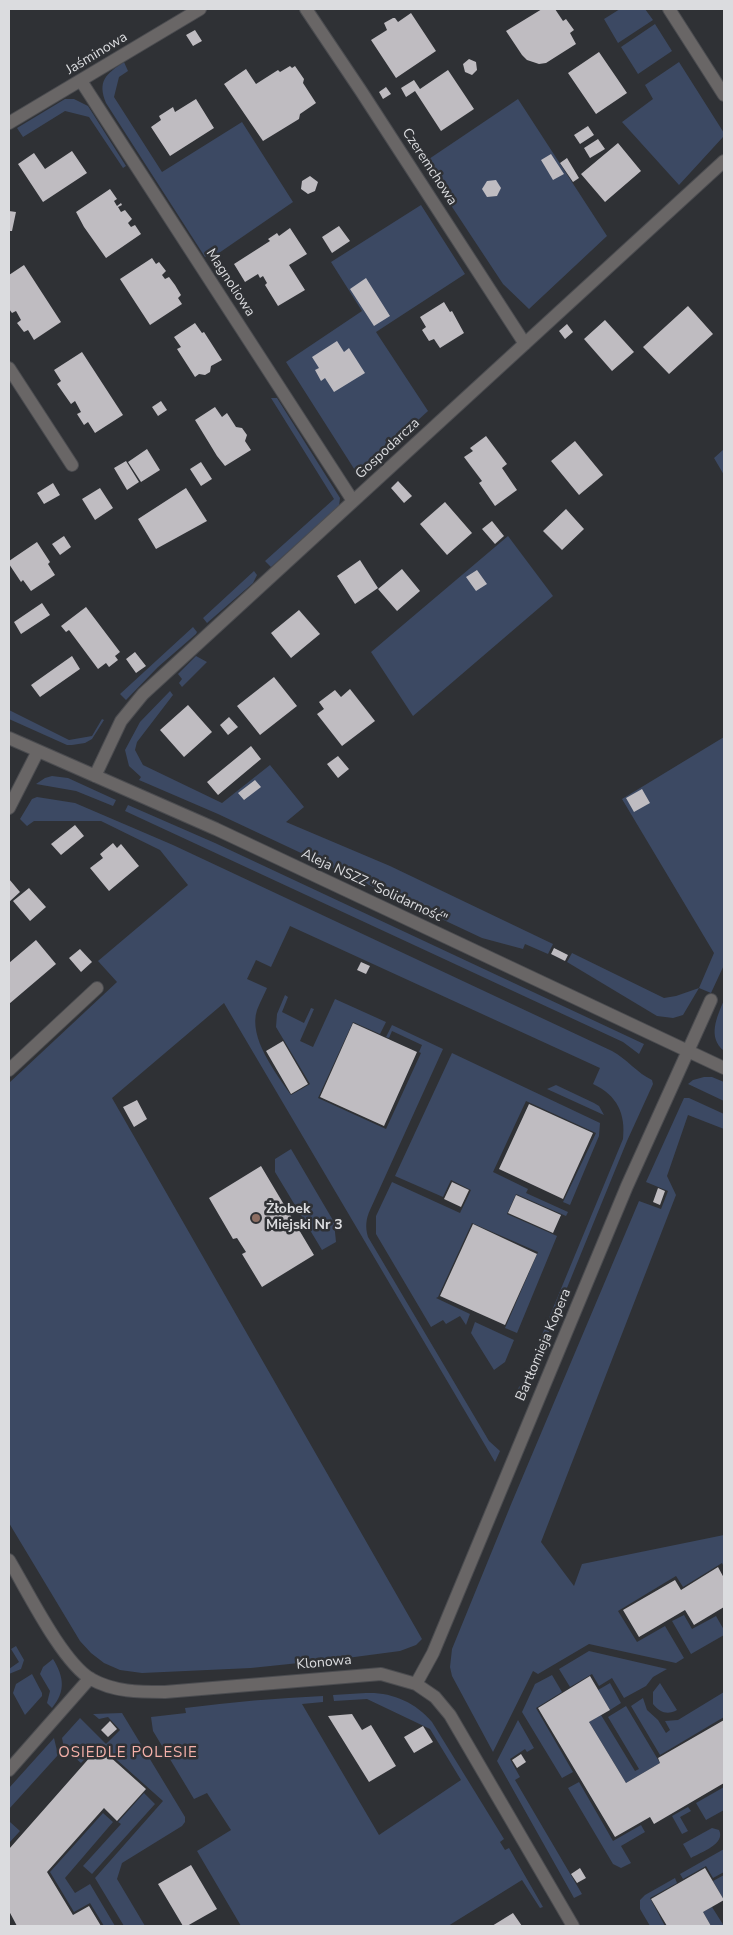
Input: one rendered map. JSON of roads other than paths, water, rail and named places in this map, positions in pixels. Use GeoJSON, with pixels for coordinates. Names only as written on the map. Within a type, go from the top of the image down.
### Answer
{"type":"FeatureCollection","features":[{"type":"Feature","properties":{"kind":"street","name":"Jaśminowa"},"geometry":{"type":"LineString","coordinates":[[9,123],[200,9]]}},
{"type":"Feature","properties":{"kind":"street","name":"Czeremchowa"},"geometry":{"type":"LineString","coordinates":[[306,9],[362,91],[525,344]]}},
{"type":"Feature","properties":{"kind":"street"},"geometry":{"type":"LineString","coordinates":[[668,9],[724,95]]}},
{"type":"Feature","properties":{"kind":"street","name":"Magnoliowa"},"geometry":{"type":"LineString","coordinates":[[81,81],[353,501]]}},
{"type":"Feature","properties":{"kind":"street","name":"Gospodarcza"},"geometry":{"type":"LineString","coordinates":[[95,776],[121,721],[137,702],[724,161]]}},
{"type":"Feature","properties":{"kind":"street"},"geometry":{"type":"LineString","coordinates":[[9,368],[72,465]]}},
{"type":"Feature","properties":{"kind":"street","name":"Aleja NSZZ \"Solidarność\""},"geometry":{"type":"LineString","coordinates":[[9,738],[216,829],[724,1068]]}},
{"type":"Feature","properties":{"kind":"street"},"geometry":{"type":"LineString","coordinates":[[9,808],[38,751]]}},
{"type":"Feature","properties":{"kind":"street"},"geometry":{"type":"LineString","coordinates":[[9,1070],[97,988]]}},
{"type":"Feature","properties":{"kind":"street","name":"Bartłomieja Kopera"},"geometry":{"type":"LineString","coordinates":[[416,1684],[433,1653],[627,1186],[711,1000]]}},
{"type":"Feature","properties":{"kind":"street","name":"Klonowa"},"geometry":{"type":"LineString","coordinates":[[9,1560],[66,1655],[90,1678],[114,1688],[133,1692],[165,1692],[381,1674],[416,1684],[435,1697],[450,1715],[573,1926]]}},
{"type":"Feature","properties":{"kind":"street"},"geometry":{"type":"LineString","coordinates":[[9,1770],[90,1678]]}},
{"type":"Feature","properties":{"kind":"place","name":"Żłobek Miejski Nr 3"},"geometry":{"type":"Point","coordinates":[256,1218]}},
{"type":"Feature","properties":{"kind":"district","name":"OSIEDLE POLESIE"},"geometry":{"type":"Point","coordinates":[128,1753]}}]}
